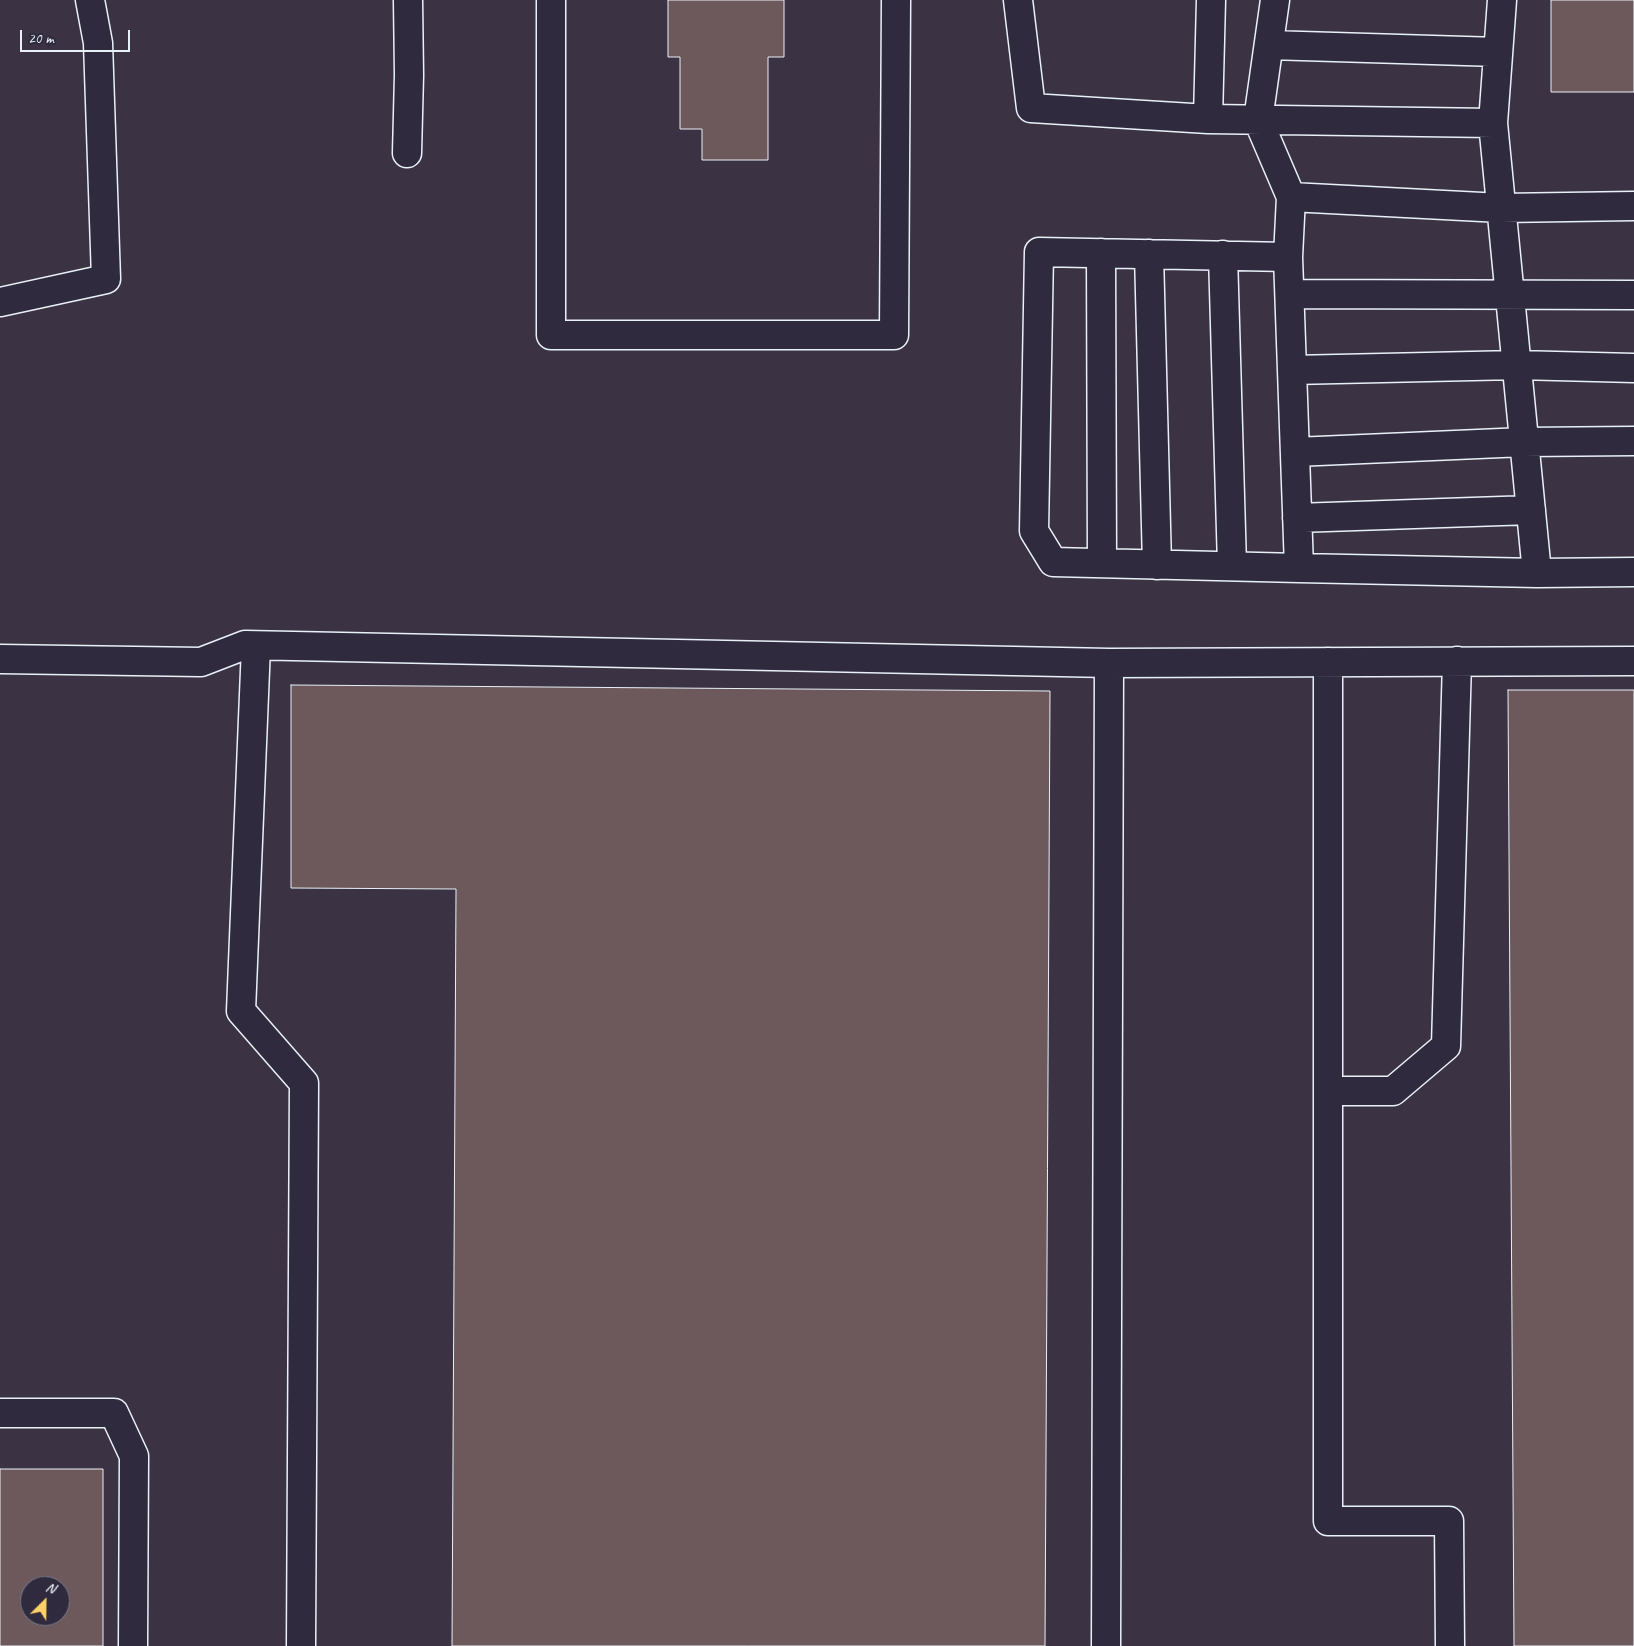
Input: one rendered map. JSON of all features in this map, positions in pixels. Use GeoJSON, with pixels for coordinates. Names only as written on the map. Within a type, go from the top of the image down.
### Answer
{"type":"FeatureCollection","features":[{"type":"Feature","properties":{"kind":"lane"},"geometry":{"type":"LineString","coordinates":[[0,302],[106,279],[98,43],[90,0]]}},
{"type":"Feature","properties":{"kind":"lane"},"geometry":{"type":"LineString","coordinates":[[407,153],[408,0]]}},
{"type":"Feature","properties":{"kind":"lane"},"geometry":{"type":"LineString","coordinates":[[551,0],[551,335],[894,335],[896,0]]}},
{"type":"Feature","properties":{"kind":"lane"},"geometry":{"type":"LineString","coordinates":[[1018,0],[1031,108],[1208,119],[1493,123]]}},
{"type":"Feature","properties":{"kind":"lane"},"geometry":{"type":"LineString","coordinates":[[1208,119],[1212,0]]}},
{"type":"Feature","properties":{"kind":"lane"},"geometry":{"type":"LineString","coordinates":[[1275,0],[1258,120],[1291,197],[1288,257],[1299,568]]}},
{"type":"Feature","properties":{"kind":"lane"},"geometry":{"type":"LineString","coordinates":[[1502,0],[1493,123],[1537,573]]}},
{"type":"Feature","properties":{"kind":"lane"},"geometry":{"type":"LineString","coordinates":[[1269,45],[1498,52]]}},
{"type":"Feature","properties":{"kind":"lane"},"geometry":{"type":"LineString","coordinates":[[1291,197],[1502,208],[1634,206]]}},
{"type":"Feature","properties":{"kind":"lane"},"geometry":{"type":"LineString","coordinates":[[1288,257],[1039,252],[1034,531],[1053,562],[1537,573],[1634,572]]}},
{"type":"Feature","properties":{"kind":"lane"},"geometry":{"type":"LineString","coordinates":[[1101,253],[1102,563]]}},
{"type":"Feature","properties":{"kind":"lane"},"geometry":{"type":"LineString","coordinates":[[1149,254],[1157,565]]}},
{"type":"Feature","properties":{"kind":"lane"},"geometry":{"type":"LineString","coordinates":[[1223,255],[1232,566]]}},
{"type":"Feature","properties":{"kind":"lane"},"geometry":{"type":"LineString","coordinates":[[1290,294],[1634,295]]}},
{"type":"Feature","properties":{"kind":"lane"},"geometry":{"type":"LineString","coordinates":[[1292,370],[1516,365],[1634,368]]}},
{"type":"Feature","properties":{"kind":"lane"},"geometry":{"type":"LineString","coordinates":[[1295,452],[1524,442],[1634,442]]}},
{"type":"Feature","properties":{"kind":"lane"},"geometry":{"type":"LineString","coordinates":[[1297,518],[1531,510]]}},
{"type":"Feature","properties":{"kind":"lane"},"geometry":{"type":"LineString","coordinates":[[0,658],[201,662],[244,645],[1109,663],[1634,661]]}},
{"type":"Feature","properties":{"kind":"lane"},"geometry":{"type":"LineString","coordinates":[[256,646],[241,1011],[304,1083],[301,1646]]}},
{"type":"Feature","properties":{"kind":"lane"},"geometry":{"type":"LineString","coordinates":[[1328,662],[1328,1521],[1449,1521],[1450,1646]]}},
{"type":"Feature","properties":{"kind":"lane"},"geometry":{"type":"LineString","coordinates":[[1328,1091],[1394,1091],[1446,1046],[1457,662]]}},
{"type":"Feature","properties":{"kind":"lane"},"geometry":{"type":"LineString","coordinates":[[1106,1646],[1109,663]]}},
{"type":"Feature","properties":{"kind":"lane"},"geometry":{"type":"LineString","coordinates":[[0,1413],[114,1413],[134,1456],[133,1646]]}},
{"type":"Feature","properties":{"kind":"building"},"geometry":{"type":"Polygon","coordinates":[[[668,0],[784,0],[784,57],[768,57],[768,160],[702,160],[702,129],[680,129],[680,57],[668,57],[668,0]]]}},
{"type":"Feature","properties":{"kind":"building"},"geometry":{"type":"Polygon","coordinates":[[[1551,0],[1634,0],[1634,92],[1551,92],[1551,0]]]}},
{"type":"Feature","properties":{"kind":"building"},"geometry":{"type":"Polygon","coordinates":[[[291,685],[1050,691],[1045,1646],[452,1646],[456,889],[291,888],[291,685]]]}},
{"type":"Feature","properties":{"kind":"building"},"geometry":{"type":"Polygon","coordinates":[[[1508,690],[1634,690],[1634,1646],[1514,1646],[1508,690]]]}},
{"type":"Feature","properties":{"kind":"building"},"geometry":{"type":"Polygon","coordinates":[[[0,1469],[103,1469],[103,1646],[0,1646],[0,1469]]]}}]}
